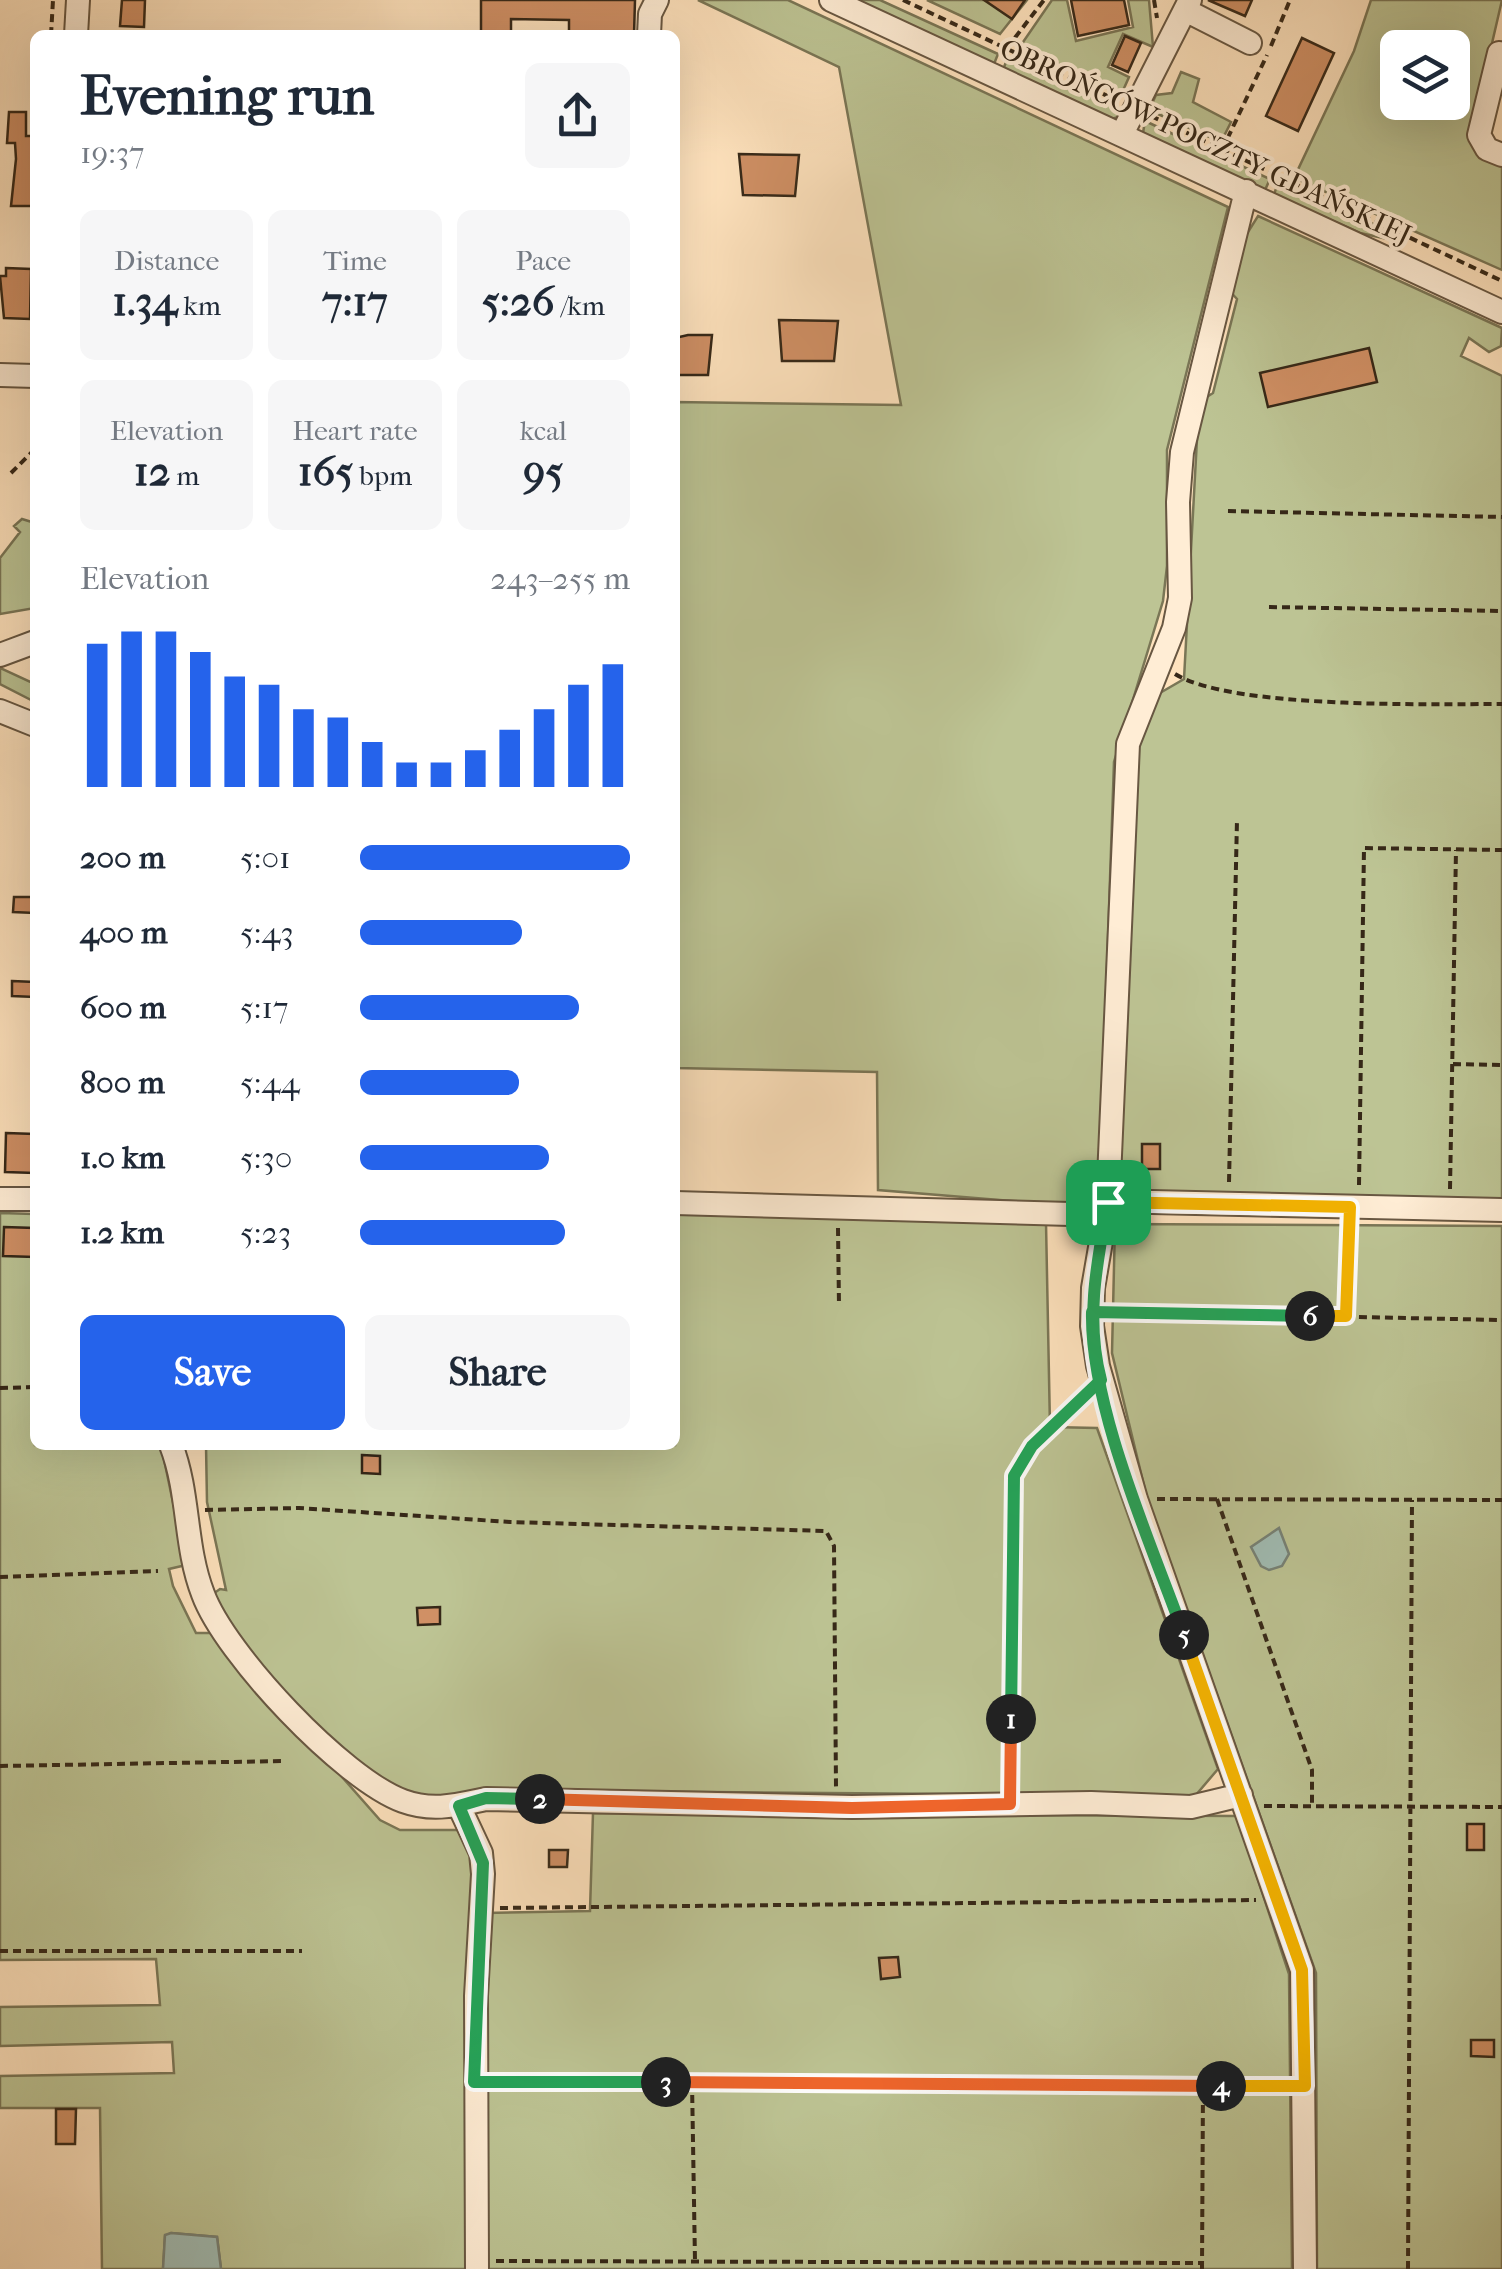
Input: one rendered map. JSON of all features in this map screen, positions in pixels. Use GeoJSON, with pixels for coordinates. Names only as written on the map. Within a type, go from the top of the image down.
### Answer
{"type":"FeatureCollection","features":[{"type":"Feature","properties":{"kind":"street"},"geometry":{"type":"LineString","coordinates":[[76,30],[78,0]]}},
{"type":"Feature","properties":{"kind":"street"},"geometry":{"type":"LineString","coordinates":[[649,30],[650,14],[657,0]]}},
{"type":"Feature","properties":{"kind":"street","name":"OBROŃCÓW POCZTY GDAŃSKIEJ"},"geometry":{"type":"LineString","coordinates":[[830,0],[1502,312]]}},
{"type":"Feature","properties":{"kind":"street"},"geometry":{"type":"LineString","coordinates":[[1122,134],[1188,5],[1250,43]]}},
{"type":"Feature","properties":{"kind":"street"},"geometry":{"type":"LineString","coordinates":[[1501,47],[1479,134],[1486,149],[1502,155]]}},
{"type":"Feature","properties":{"kind":"street"},"geometry":{"type":"LineString","coordinates":[[1246,191],[1182,452],[1178,490],[1180,598],[1174,628],[1134,722],[1125,766],[1107,1208],[1092,1312],[1101,1380],[1136,1499],[1302,1970],[1306,2269]]}},
{"type":"Feature","properties":{"kind":"street"},"geometry":{"type":"LineString","coordinates":[[0,375],[30,376]]}},
{"type":"Feature","properties":{"kind":"street"},"geometry":{"type":"LineString","coordinates":[[0,655],[30,649]]}},
{"type":"Feature","properties":{"kind":"street"},"geometry":{"type":"LineString","coordinates":[[0,710],[30,723]]}},
{"type":"Feature","properties":{"kind":"street"},"geometry":{"type":"LineString","coordinates":[[0,1199],[30,1199]]}},
{"type":"Feature","properties":{"kind":"street"},"geometry":{"type":"LineString","coordinates":[[680,1204],[1502,1210]]}},
{"type":"Feature","properties":{"kind":"street"},"geometry":{"type":"LineString","coordinates":[[173,1450],[185,1488],[187,1538],[203,1595],[254,1673],[332,1751],[371,1782],[412,1804],[459,1806],[486,1798],[836,1807],[1010,1804],[1191,1808],[1242,1801]]}},
{"type":"Feature","properties":{"kind":"street"},"geometry":{"type":"LineString","coordinates":[[459,1806],[481,1852],[474,2082],[476,2265]]}},
{"type":"Feature","properties":{"kind":"path"},"geometry":{"type":"LineString","coordinates":[[51,30],[53,0]]}},
{"type":"Feature","properties":{"kind":"path"},"geometry":{"type":"LineString","coordinates":[[902,0],[1502,281]]}},
{"type":"Feature","properties":{"kind":"path"},"geometry":{"type":"LineString","coordinates":[[1007,48],[1044,0]]}},
{"type":"Feature","properties":{"kind":"path"},"geometry":{"type":"LineString","coordinates":[[1222,150],[1290,0]]}},
{"type":"Feature","properties":{"kind":"path"},"geometry":{"type":"LineString","coordinates":[[11,473],[30,454]]}},
{"type":"Feature","properties":{"kind":"path"},"geometry":{"type":"LineString","coordinates":[[1228,511],[1502,518]]}},
{"type":"Feature","properties":{"kind":"path"},"geometry":{"type":"LineString","coordinates":[[1269,607],[1502,611]]}},
{"type":"Feature","properties":{"kind":"path"},"geometry":{"type":"LineString","coordinates":[[1158,663],[1184,679],[1279,698],[1502,704]]}},
{"type":"Feature","properties":{"kind":"path"},"geometry":{"type":"LineString","coordinates":[[1229,1206],[1237,820]]}},
{"type":"Feature","properties":{"kind":"path"},"geometry":{"type":"LineString","coordinates":[[1346,1316],[1354,1207],[1364,848],[1502,850]]}},
{"type":"Feature","properties":{"kind":"path"},"geometry":{"type":"LineString","coordinates":[[1450,1209],[1456,850]]}},
{"type":"Feature","properties":{"kind":"path"},"geometry":{"type":"LineString","coordinates":[[1453,1064],[1502,1065]]}},
{"type":"Feature","properties":{"kind":"path"},"geometry":{"type":"LineString","coordinates":[[838,1306],[839,1208]]}},
{"type":"Feature","properties":{"kind":"path"},"geometry":{"type":"LineString","coordinates":[[1092,1312],[1502,1320]]}},
{"type":"Feature","properties":{"kind":"path"},"geometry":{"type":"LineString","coordinates":[[1010,1804],[1014,1476],[1032,1446],[1101,1380]]}},
{"type":"Feature","properties":{"kind":"path"},"geometry":{"type":"LineString","coordinates":[[0,1388],[30,1386]]}},
{"type":"Feature","properties":{"kind":"path"},"geometry":{"type":"LineString","coordinates":[[1136,1499],[1502,1500]]}},
{"type":"Feature","properties":{"kind":"path"},"geometry":{"type":"LineString","coordinates":[[1217,1499],[1312,1770],[1312,1806]]}},
{"type":"Feature","properties":{"kind":"path"},"geometry":{"type":"LineString","coordinates":[[1408,2269],[1412,1500]]}},
{"type":"Feature","properties":{"kind":"path"},"geometry":{"type":"LineString","coordinates":[[186,1510],[299,1508],[510,1522],[826,1531],[834,1546],[836,1807]]}},
{"type":"Feature","properties":{"kind":"path"},"geometry":{"type":"LineString","coordinates":[[0,1577],[158,1571]]}},
{"type":"Feature","properties":{"kind":"path"},"geometry":{"type":"LineString","coordinates":[[0,1766],[284,1761]]}},
{"type":"Feature","properties":{"kind":"path"},"geometry":{"type":"LineString","coordinates":[[1242,1801],[1312,1806],[1502,1808]]}},
{"type":"Feature","properties":{"kind":"path"},"geometry":{"type":"LineString","coordinates":[[481,1908],[1280,1900]]}},
{"type":"Feature","properties":{"kind":"path"},"geometry":{"type":"LineString","coordinates":[[0,1951],[302,1951]]}},
{"type":"Feature","properties":{"kind":"path"},"geometry":{"type":"LineString","coordinates":[[474,2082],[1305,2086]]}},
{"type":"Feature","properties":{"kind":"path"},"geometry":{"type":"LineString","coordinates":[[692,2082],[695,2261]]}},
{"type":"Feature","properties":{"kind":"path"},"geometry":{"type":"LineString","coordinates":[[476,2265],[695,2261],[1202,2266],[1203,2086]]}},
{"type":"Feature","properties":{"kind":"green space"},"geometry":{"type":"Polygon","coordinates":[[[698,0],[788,0],[1228,207],[1167,450],[1167,566],[1163,601],[1114,762],[1099,1201],[1087,1207],[878,1190],[877,1072],[680,1068],[680,402],[901,405],[839,67],[698,0]]]}},
{"type":"Feature","properties":{"kind":"green space"},"geometry":{"type":"Polygon","coordinates":[[[853,0],[880,0],[998,54],[994,64],[853,0]]]}},
{"type":"Feature","properties":{"kind":"green space"},"geometry":{"type":"Polygon","coordinates":[[[927,0],[1027,0],[1000,34],[927,0]]]}},
{"type":"Feature","properties":{"kind":"green space"},"geometry":{"type":"Polygon","coordinates":[[[1052,0],[1067,0],[1076,41],[1133,27],[1128,0],[1149,0],[1153,47],[1123,34],[1108,67],[1129,77],[1121,95],[1021,45],[1052,0]]]}},
{"type":"Feature","properties":{"kind":"green space"},"geometry":{"type":"Polygon","coordinates":[[[1371,0],[1502,0],[1471,134],[1502,161],[1502,270],[1294,178],[1354,51],[1371,0]]]}},
{"type":"Feature","properties":{"kind":"green space"},"geometry":{"type":"Polygon","coordinates":[[[1007,59],[1117,108],[1121,116],[1112,119],[1003,70],[1007,59]]]}},
{"type":"Feature","properties":{"kind":"green space"},"geometry":{"type":"Polygon","coordinates":[[[1181,72],[1199,79],[1193,102],[1231,122],[1221,142],[1149,110],[1156,95],[1172,93],[1181,72]]]}},
{"type":"Feature","properties":{"kind":"green space"},"geometry":{"type":"Polygon","coordinates":[[[1145,121],[1270,179],[1265,190],[1143,133],[1145,121]]]}},
{"type":"Feature","properties":{"kind":"green space"},"geometry":{"type":"Polygon","coordinates":[[[1278,182],[1391,232],[1388,239],[1360,233],[1274,195],[1278,182]]]}},
{"type":"Feature","properties":{"kind":"green space"},"geometry":{"type":"Polygon","coordinates":[[[1258,216],[1502,328],[1501,346],[1489,352],[1469,338],[1461,356],[1502,376],[1502,1203],[1131,1193],[1118,1167],[1135,752],[1153,697],[1184,679],[1199,402],[1213,393],[1237,299],[1227,288],[1238,248],[1258,216]]]}},
{"type":"Feature","properties":{"kind":"green space"},"geometry":{"type":"Polygon","coordinates":[[[22,519],[30,521],[30,609],[0,614],[0,558],[20,532],[14,526],[22,519]]]}},
{"type":"Feature","properties":{"kind":"green space"},"geometry":{"type":"Polygon","coordinates":[[[0,668],[30,682],[30,699],[0,684],[0,668]]]}},
{"type":"Feature","properties":{"kind":"green space"},"geometry":{"type":"Polygon","coordinates":[[[0,1213],[30,1214],[30,1450],[162,1450],[186,1565],[169,1569],[196,1633],[215,1633],[380,1820],[400,1830],[459,1830],[475,1868],[469,2269],[221,2269],[217,2237],[171,2233],[165,2236],[163,2269],[102,2269],[100,2108],[0,2108],[0,2076],[174,2073],[172,2042],[0,2046],[0,2007],[160,2005],[156,1959],[0,1960],[0,1213]]]}},
{"type":"Feature","properties":{"kind":"green space"},"geometry":{"type":"Polygon","coordinates":[[[680,1214],[1046,1223],[1050,1427],[1097,1428],[1218,1769],[1195,1796],[476,1790],[424,1797],[403,1793],[368,1773],[317,1729],[247,1648],[210,1596],[220,1589],[226,1590],[207,1502],[206,1450],[680,1450],[680,1214]]]}},
{"type":"Feature","properties":{"kind":"green space"},"geometry":{"type":"Polygon","coordinates":[[[1115,1224],[1502,1226],[1502,2269],[1317,2269],[1316,1973],[1147,1498],[1112,1353],[1115,1224]]]}},
{"type":"Feature","properties":{"kind":"green space"},"geometry":{"type":"Polygon","coordinates":[[[593,1813],[1237,1816],[1289,1974],[1292,2269],[482,2269],[485,1913],[590,1911],[593,1813]]]}},
{"type":"Feature","properties":{"kind":"water"},"geometry":{"type":"Polygon","coordinates":[[[1279,1528],[1289,1554],[1282,1566],[1269,1570],[1261,1566],[1251,1547],[1279,1528]]]}},
{"type":"Feature","properties":{"kind":"water"},"geometry":{"type":"Polygon","coordinates":[[[165,2235],[217,2237],[221,2269],[163,2269],[165,2235]]]}},
{"type":"Feature","properties":{"kind":"building"},"geometry":{"type":"Polygon","coordinates":[[[122,0],[145,0],[144,27],[120,26],[122,0]]]}},
{"type":"Feature","properties":{"kind":"building"},"geometry":{"type":"Polygon","coordinates":[[[481,0],[635,0],[634,30],[569,30],[569,20],[511,19],[511,30],[481,30],[481,0]]]}},
{"type":"Feature","properties":{"kind":"building"},"geometry":{"type":"Polygon","coordinates":[[[984,0],[1025,0],[1012,19],[984,0]]]}},
{"type":"Feature","properties":{"kind":"building"},"geometry":{"type":"Polygon","coordinates":[[[1071,0],[1124,0],[1129,25],[1078,36],[1071,0]]]}},
{"type":"Feature","properties":{"kind":"building"},"geometry":{"type":"Polygon","coordinates":[[[1208,0],[1252,0],[1245,16],[1208,0]]]}},
{"type":"Feature","properties":{"kind":"building"},"geometry":{"type":"Polygon","coordinates":[[[1125,36],[1141,43],[1128,72],[1112,65],[1125,36]]]}},
{"type":"Feature","properties":{"kind":"building"},"geometry":{"type":"Polygon","coordinates":[[[1302,38],[1334,53],[1298,131],[1266,116],[1302,38]]]}},
{"type":"Feature","properties":{"kind":"building"},"geometry":{"type":"Polygon","coordinates":[[[9,112],[26,112],[30,206],[11,206],[15,143],[7,143],[9,112]]]}},
{"type":"Feature","properties":{"kind":"building"},"geometry":{"type":"Polygon","coordinates":[[[739,154],[799,155],[795,196],[743,195],[739,154]]]}},
{"type":"Feature","properties":{"kind":"building"},"geometry":{"type":"Polygon","coordinates":[[[6,268],[30,269],[30,319],[4,318],[0,276],[6,276],[6,268]]]}},
{"type":"Feature","properties":{"kind":"building"},"geometry":{"type":"Polygon","coordinates":[[[779,320],[838,321],[834,361],[782,361],[779,320]]]}},
{"type":"Feature","properties":{"kind":"building"},"geometry":{"type":"Polygon","coordinates":[[[712,335],[708,375],[680,375],[680,337],[712,335]]]}},
{"type":"Feature","properties":{"kind":"building"},"geometry":{"type":"Polygon","coordinates":[[[1369,348],[1377,382],[1268,407],[1260,373],[1369,348]]]}},
{"type":"Feature","properties":{"kind":"building"},"geometry":{"type":"Polygon","coordinates":[[[14,897],[30,897],[30,913],[13,912],[14,897]]]}},
{"type":"Feature","properties":{"kind":"building"},"geometry":{"type":"Polygon","coordinates":[[[12,981],[30,982],[30,997],[12,996],[12,981]]]}},
{"type":"Feature","properties":{"kind":"building"},"geometry":{"type":"Polygon","coordinates":[[[6,1133],[30,1134],[30,1173],[5,1172],[6,1133]]]}},
{"type":"Feature","properties":{"kind":"building"},"geometry":{"type":"Polygon","coordinates":[[[1142,1144],[1160,1144],[1160,1169],[1142,1169],[1142,1144]]]}},
{"type":"Feature","properties":{"kind":"building"},"geometry":{"type":"Polygon","coordinates":[[[4,1227],[30,1228],[30,1257],[3,1256],[4,1227]]]}},
{"type":"Feature","properties":{"kind":"building"},"geometry":{"type":"Polygon","coordinates":[[[362,1455],[380,1456],[380,1474],[362,1473],[362,1455]]]}},
{"type":"Feature","properties":{"kind":"building"},"geometry":{"type":"Polygon","coordinates":[[[440,1607],[440,1624],[418,1625],[417,1608],[440,1607]]]}},
{"type":"Feature","properties":{"kind":"building"},"geometry":{"type":"Polygon","coordinates":[[[1467,1824],[1484,1824],[1484,1850],[1467,1850],[1467,1824]]]}},
{"type":"Feature","properties":{"kind":"building"},"geometry":{"type":"Polygon","coordinates":[[[549,1850],[568,1850],[567,1867],[549,1867],[549,1850]]]}},
{"type":"Feature","properties":{"kind":"building"},"geometry":{"type":"Polygon","coordinates":[[[898,1957],[900,1977],[881,1979],[879,1958],[898,1957]]]}},
{"type":"Feature","properties":{"kind":"building"},"geometry":{"type":"Polygon","coordinates":[[[1471,2040],[1494,2040],[1494,2057],[1471,2056],[1471,2040]]]}},
{"type":"Feature","properties":{"kind":"building"},"geometry":{"type":"Polygon","coordinates":[[[56,2109],[76,2109],[75,2144],[56,2144],[56,2109]]]}},
{"type":"Feature","properties":{"kind":"route"},"geometry":{"type":"LineString","coordinates":[[1108,1202],[1092,1288],[1092,1312],[1092,1326],[1101,1380],[1056,1428],[1032,1446],[1014,1476],[1010,1804],[852,1808],[486,1798],[459,1806],[481,1852],[484,1874],[474,2082],[1305,2086],[1306,2001],[1294,1940],[1114,1432],[1101,1380],[1098,1366],[1092,1326],[1092,1312],[1346,1316],[1350,1207],[1108,1202]]}}]}
